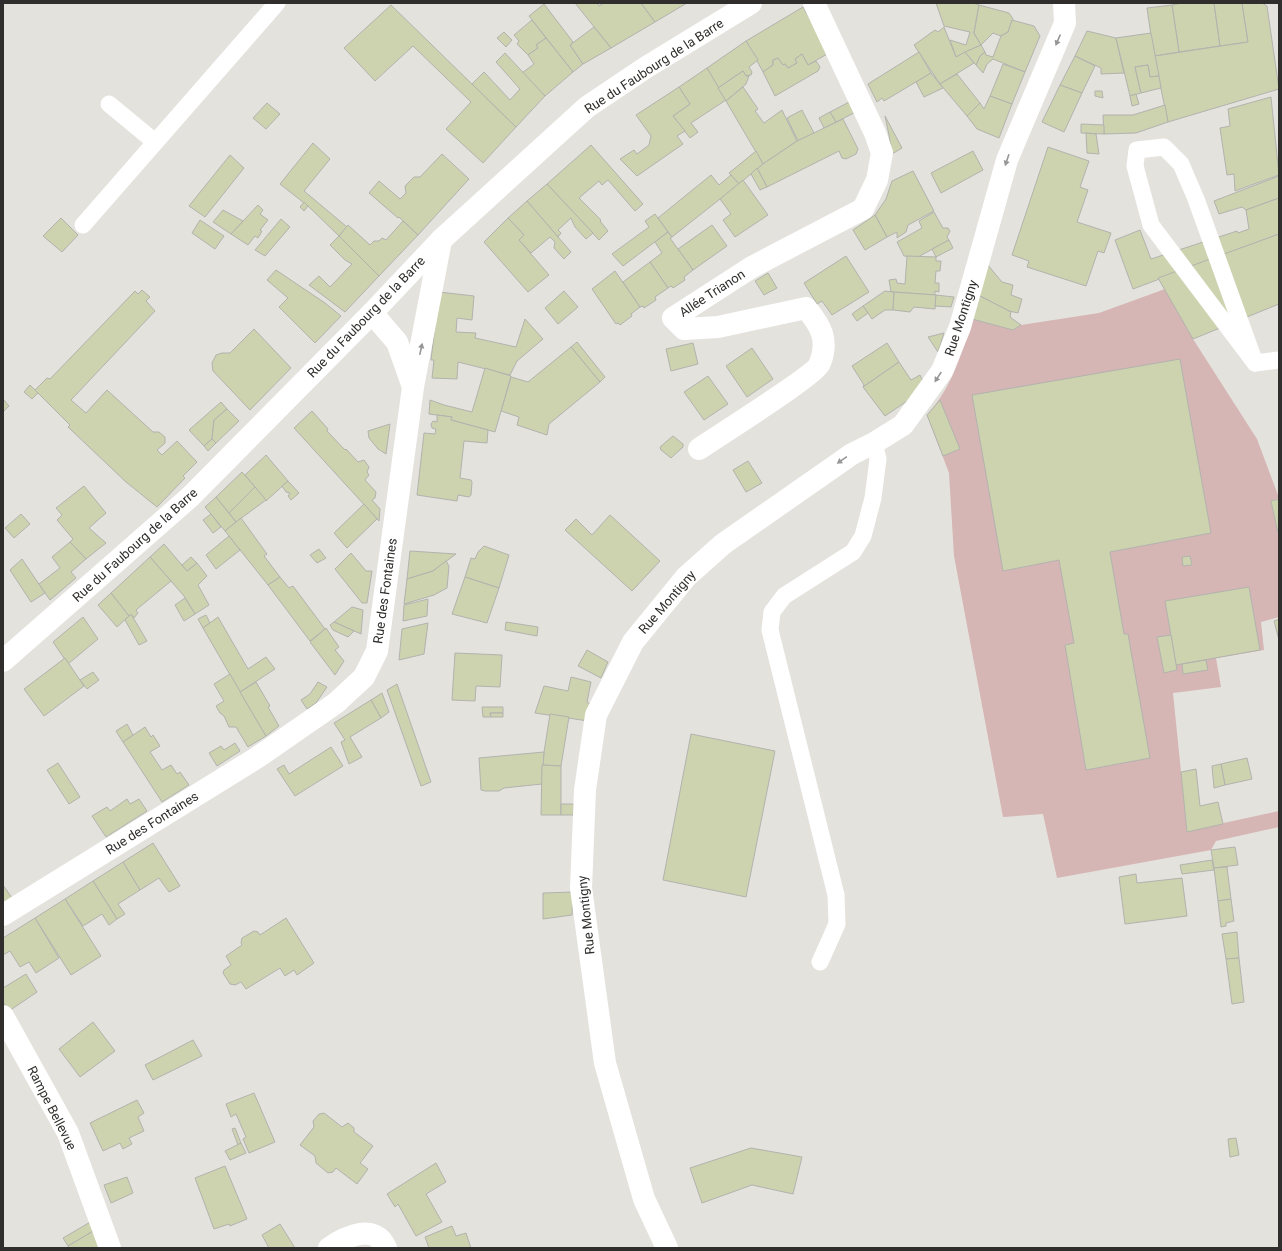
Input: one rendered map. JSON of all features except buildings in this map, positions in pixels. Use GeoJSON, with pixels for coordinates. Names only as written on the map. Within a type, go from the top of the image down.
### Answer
{"type":"FeatureCollection","features":[{"type":"Feature","properties":{"kind":"street","name":"Rue du Faubourg de la Barre"},"geometry":{"type":"LineString","coordinates":[[3,661],[190,497],[372,313],[441,240],[587,107],[645,68],[751,3]]}},
{"type":"Feature","properties":{"kind":"street","name":"Allée Trianon"},"geometry":{"type":"LineString","coordinates":[[699,449],[800,381],[820,365],[825,342],[820,324],[806,308],[718,327],[684,329],[672,318],[752,267],[863,209],[877,180],[882,153],[875,133],[814,3]]}},
{"type":"Feature","properties":{"kind":"street","name":"Rue Montigny"},"geometry":{"type":"LineString","coordinates":[[667,1248],[644,1199],[604,1063],[581,888],[585,790],[596,715],[633,642],[686,577],[723,544],[852,454],[874,444],[903,425],[942,371],[960,328],[1007,160],[1065,23],[1064,3]]}},
{"type":"Feature","properties":{"kind":"street","name":"Rue des Fontaines"},"geometry":{"type":"LineString","coordinates":[[3,915],[258,757],[336,703],[364,677],[377,651],[413,387],[441,240]]}},
{"type":"Feature","properties":{"kind":"street"},"geometry":{"type":"LineString","coordinates":[[372,313],[397,342],[413,387]]}},
{"type":"Feature","properties":{"kind":"street","name":"Rampe Bellevue"},"geometry":{"type":"LineString","coordinates":[[3,1016],[68,1133],[110,1248]]}},
{"type":"Feature","properties":{"kind":"street"},"geometry":{"type":"LineString","coordinates":[[329,1248],[345,1238],[360,1233],[374,1236],[386,1248]]}},
{"type":"Feature","properties":{"kind":"lane"},"geometry":{"type":"LineString","coordinates":[[83,224],[277,3]]}},
{"type":"Feature","properties":{"kind":"lane"},"geometry":{"type":"LineString","coordinates":[[109,104],[155,142]]}},
{"type":"Feature","properties":{"kind":"lane"},"geometry":{"type":"LineString","coordinates":[[1164,147],[1181,164],[1196,198],[1255,363],[1151,225],[1135,166],[1137,150],[1164,147]]}},
{"type":"Feature","properties":{"kind":"lane"},"geometry":{"type":"LineString","coordinates":[[1255,363],[1279,360]]}},
{"type":"Feature","properties":{"kind":"lane"},"geometry":{"type":"LineString","coordinates":[[820,962],[837,924],[836,895],[770,630],[772,612],[784,596],[853,552],[863,536],[873,498],[878,459],[874,444]]}},
{"type":"Feature","properties":{"kind":"shaded area"},"geometry":{"type":"Polygon","coordinates":[[[1165,289],[1193,339],[1257,439],[1279,498],[1271,501],[1279,538],[1279,617],[1261,622],[1264,650],[1216,658],[1221,687],[1173,693],[1187,831],[1279,811],[1279,827],[1216,841],[1211,850],[1057,878],[1043,814],[1003,817],[954,556],[949,473],[927,415],[950,382],[972,319],[1013,330],[1021,325],[1099,313],[1165,289]]]}}]}
